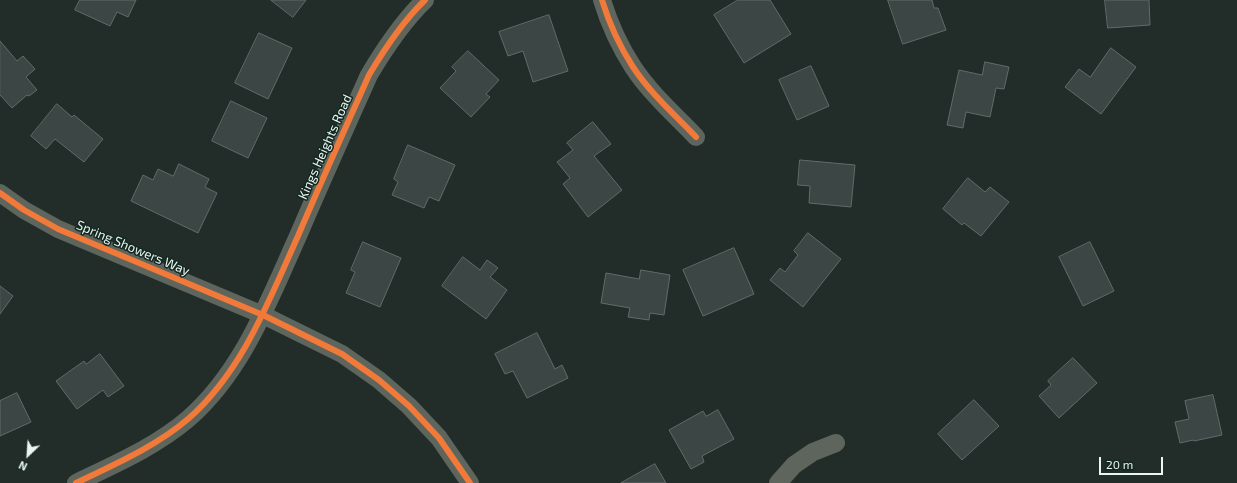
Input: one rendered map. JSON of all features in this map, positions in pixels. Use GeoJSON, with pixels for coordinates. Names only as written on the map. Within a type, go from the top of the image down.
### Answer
{"type":"FeatureCollection","features":[{"type":"Feature","properties":{"kind":"street","name":"Kings Heights Road"},"geometry":{"type":"LineString","coordinates":[[76,483],[162,439],[189,418],[214,392],[237,361],[263,315],[369,75],[389,41],[413,11],[425,0]]}},
{"type":"Feature","properties":{"kind":"street"},"geometry":{"type":"LineString","coordinates":[[602,0],[618,40],[633,66],[651,89],[696,137]]}},
{"type":"Feature","properties":{"kind":"street","name":"Spring Showers Way"},"geometry":{"type":"LineString","coordinates":[[0,193],[24,210],[58,229],[263,315],[342,354],[379,380],[409,406],[439,438],[470,483]]}},
{"type":"Feature","properties":{"kind":"street"},"geometry":{"type":"LineString","coordinates":[[778,483],[794,465],[812,452],[836,443]]}},
{"type":"Feature","properties":{"kind":"building"},"geometry":{"type":"Polygon","coordinates":[[[80,0],[136,0],[128,17],[117,12],[110,26],[75,10],[80,0]]]}},
{"type":"Feature","properties":{"kind":"building"},"geometry":{"type":"Polygon","coordinates":[[[271,0],[306,0],[293,17],[271,0]]]}},
{"type":"Feature","properties":{"kind":"building"},"geometry":{"type":"Polygon","coordinates":[[[738,0],[770,0],[791,34],[744,63],[714,15],[738,0]]]}},
{"type":"Feature","properties":{"kind":"building"},"geometry":{"type":"Polygon","coordinates":[[[888,0],[932,0],[934,8],[938,8],[946,30],[903,44],[888,0]]]}},
{"type":"Feature","properties":{"kind":"building"},"geometry":{"type":"Polygon","coordinates":[[[1105,0],[1149,0],[1150,25],[1108,28],[1105,0]]]}},
{"type":"Feature","properties":{"kind":"building"},"geometry":{"type":"Polygon","coordinates":[[[549,15],[568,71],[533,82],[523,51],[508,56],[499,32],[549,15]]]}},
{"type":"Feature","properties":{"kind":"building"},"geometry":{"type":"Polygon","coordinates":[[[259,33],[292,48],[268,99],[235,83],[259,33]]]}},
{"type":"Feature","properties":{"kind":"building"},"geometry":{"type":"Polygon","coordinates":[[[0,41],[17,61],[23,56],[35,69],[26,77],[37,90],[29,96],[27,95],[12,108],[0,95],[0,41]]]}},
{"type":"Feature","properties":{"kind":"building"},"geometry":{"type":"Polygon","coordinates":[[[1111,48],[1136,67],[1101,114],[1065,87],[1079,69],[1090,77],[1111,48]]]}},
{"type":"Feature","properties":{"kind":"building"},"geometry":{"type":"Polygon","coordinates":[[[468,51],[499,80],[486,94],[490,97],[471,117],[440,88],[456,71],[452,67],[468,51]]]}},
{"type":"Feature","properties":{"kind":"building"},"geometry":{"type":"Polygon","coordinates":[[[985,62],[1009,67],[1004,89],[996,88],[990,117],[966,112],[963,128],[947,125],[959,70],[982,75],[985,62]]]}},
{"type":"Feature","properties":{"kind":"building"},"geometry":{"type":"Polygon","coordinates":[[[811,66],[829,106],[797,120],[779,80],[811,66]]]}},
{"type":"Feature","properties":{"kind":"building"},"geometry":{"type":"Polygon","coordinates":[[[231,101],[267,118],[248,158],[212,141],[231,101]]]}},
{"type":"Feature","properties":{"kind":"building"},"geometry":{"type":"Polygon","coordinates":[[[57,104],[72,117],[74,115],[103,139],[84,162],[55,139],[46,149],[31,136],[57,104]]]}},
{"type":"Feature","properties":{"kind":"building"},"geometry":{"type":"Polygon","coordinates":[[[593,122],[611,144],[594,156],[622,190],[588,217],[563,184],[570,178],[557,162],[573,150],[567,143],[593,122]]]}},
{"type":"Feature","properties":{"kind":"building"},"geometry":{"type":"Polygon","coordinates":[[[408,145],[455,165],[439,201],[429,197],[424,208],[392,195],[398,182],[394,179],[408,145]]]}},
{"type":"Feature","properties":{"kind":"building"},"geometry":{"type":"Polygon","coordinates":[[[800,160],[855,165],[851,207],[809,203],[810,186],[798,185],[800,160]]]}},
{"type":"Feature","properties":{"kind":"building"},"geometry":{"type":"Polygon","coordinates":[[[179,164],[209,179],[205,187],[217,193],[198,233],[131,201],[143,175],[153,180],[158,169],[173,176],[179,164]]]}},
{"type":"Feature","properties":{"kind":"building"},"geometry":{"type":"Polygon","coordinates":[[[968,178],[985,192],[990,187],[1009,202],[981,236],[964,223],[962,225],[943,209],[968,178]]]}},
{"type":"Feature","properties":{"kind":"building"},"geometry":{"type":"Polygon","coordinates":[[[808,233],[841,259],[803,307],[770,280],[780,268],[785,272],[798,255],[794,251],[808,233]]]}},
{"type":"Feature","properties":{"kind":"building"},"geometry":{"type":"Polygon","coordinates":[[[363,242],[401,258],[380,307],[346,293],[355,272],[351,270],[363,242]]]}},
{"type":"Feature","properties":{"kind":"building"},"geometry":{"type":"Polygon","coordinates":[[[1090,242],[1114,291],[1083,306],[1059,257],[1090,242]]]}},
{"type":"Feature","properties":{"kind":"building"},"geometry":{"type":"Polygon","coordinates":[[[734,248],[754,294],[703,316],[683,270],[734,248]]]}},
{"type":"Feature","properties":{"kind":"building"},"geometry":{"type":"Polygon","coordinates":[[[463,257],[480,270],[487,260],[498,268],[490,277],[507,290],[486,319],[442,286],[463,257]]]}},
{"type":"Feature","properties":{"kind":"building"},"geometry":{"type":"Polygon","coordinates":[[[641,270],[670,275],[664,315],[650,313],[649,320],[628,317],[630,308],[601,303],[606,273],[639,279],[641,270]]]}},
{"type":"Feature","properties":{"kind":"building"},"geometry":{"type":"Polygon","coordinates":[[[0,286],[13,296],[0,314],[0,286]]]}},
{"type":"Feature","properties":{"kind":"building"},"geometry":{"type":"Polygon","coordinates":[[[537,333],[555,369],[562,365],[568,378],[527,398],[513,371],[505,374],[495,354],[537,333]]]}},
{"type":"Feature","properties":{"kind":"building"},"geometry":{"type":"Polygon","coordinates":[[[100,354],[124,386],[108,397],[103,390],[77,409],[56,381],[84,361],[86,364],[100,354]]]}},
{"type":"Feature","properties":{"kind":"building"},"geometry":{"type":"Polygon","coordinates":[[[1073,358],[1097,383],[1059,418],[1039,396],[1051,385],[1048,381],[1073,358]]]}},
{"type":"Feature","properties":{"kind":"building"},"geometry":{"type":"Polygon","coordinates":[[[17,393],[31,422],[0,436],[0,401],[17,393]]]}},
{"type":"Feature","properties":{"kind":"building"},"geometry":{"type":"Polygon","coordinates":[[[1213,395],[1222,435],[1180,443],[1175,422],[1189,419],[1185,401],[1213,395]]]}},
{"type":"Feature","properties":{"kind":"building"},"geometry":{"type":"Polygon","coordinates":[[[974,400],[999,426],[962,460],[938,434],[974,400]]]}},
{"type":"Feature","properties":{"kind":"building"},"geometry":{"type":"Polygon","coordinates":[[[718,410],[734,439],[702,456],[704,462],[691,469],[669,430],[703,411],[706,416],[718,410]]]}},
{"type":"Feature","properties":{"kind":"building"},"geometry":{"type":"Polygon","coordinates":[[[655,464],[666,483],[621,483],[655,464]]]}},
{"type":"Feature","properties":{"kind":"cycle path"},"geometry":{"type":"LineString","coordinates":[[76,483],[148,447],[175,429],[188,419],[207,400],[224,379],[253,334],[265,309],[369,75],[394,36],[425,0]]}},
{"type":"Feature","properties":{"kind":"cycle path"},"geometry":{"type":"LineString","coordinates":[[602,0],[615,35],[633,67],[655,95],[696,137]]}},
{"type":"Feature","properties":{"kind":"cycle path"},"geometry":{"type":"LineString","coordinates":[[0,193],[24,210],[58,229],[263,315],[342,354],[379,380],[409,406],[439,438],[470,483]]}}]}
